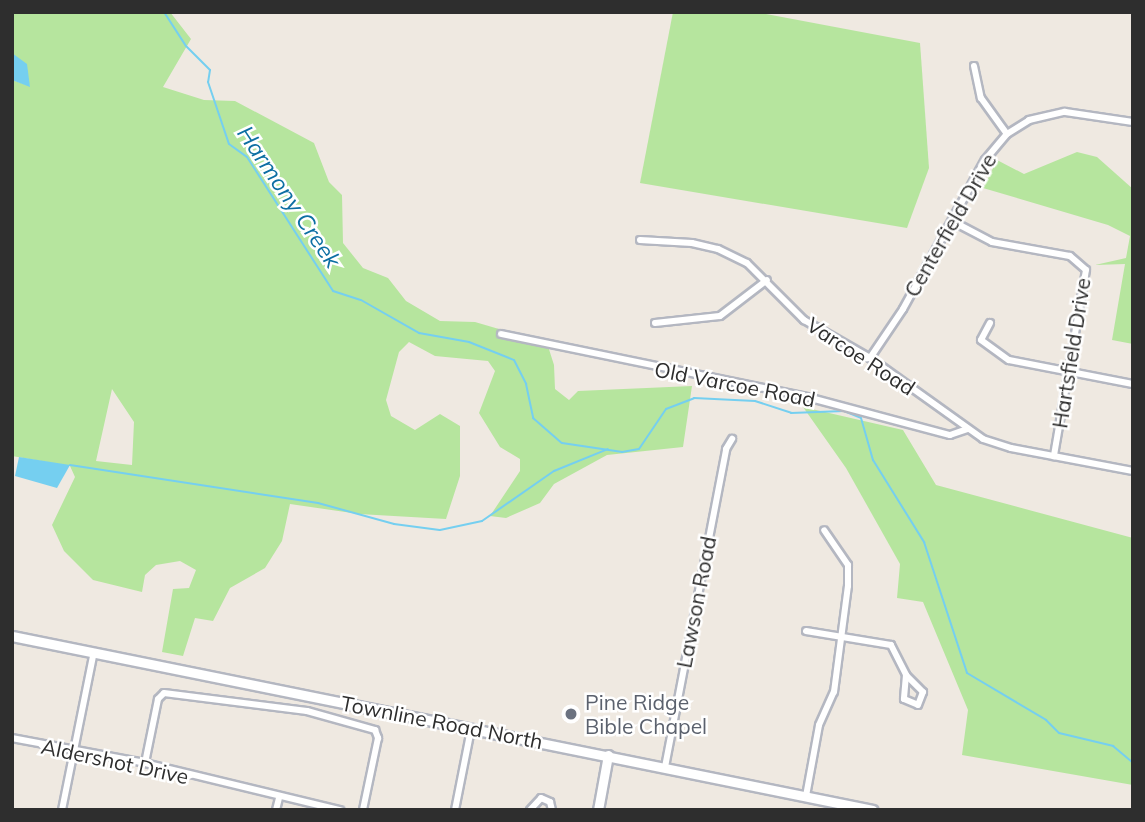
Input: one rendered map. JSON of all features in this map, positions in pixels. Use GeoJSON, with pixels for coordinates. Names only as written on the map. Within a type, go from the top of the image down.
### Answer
{"type":"FeatureCollection","features":[{"type":"Feature","properties":{"kind":"main road","name":"Townline Road North"},"geometry":{"type":"LineString","coordinates":[[12,636],[873,810]]}},
{"type":"Feature","properties":{"kind":"main road"},"geometry":{"type":"LineString","coordinates":[[598,810],[608,755]]}},
{"type":"Feature","properties":{"kind":"street"},"geometry":{"type":"LineString","coordinates":[[974,66],[981,98],[1007,134]]}},
{"type":"Feature","properties":{"kind":"street","name":"Centerfield Drive"},"geometry":{"type":"LineString","coordinates":[[870,358],[952,221],[985,160],[1007,134],[1029,120],[1065,112],[1133,122]]}},
{"type":"Feature","properties":{"kind":"street","name":"Hartsfield Drive"},"geometry":{"type":"LineString","coordinates":[[952,221],[992,242],[1070,256],[1082,263],[1086,282],[1054,456]]}},
{"type":"Feature","properties":{"kind":"street","name":"Varcoe Road"},"geometry":{"type":"LineString","coordinates":[[640,240],[718,249],[767,280],[804,320],[870,358],[967,429],[1004,446],[1133,471]]}},
{"type":"Feature","properties":{"kind":"street"},"geometry":{"type":"LineString","coordinates":[[655,323],[720,316],[767,280]]}},
{"type":"Feature","properties":{"kind":"street"},"geometry":{"type":"LineString","coordinates":[[990,323],[981,341],[990,349],[1028,366],[1133,384]]}},
{"type":"Feature","properties":{"kind":"street","name":"Old Varcoe Road"},"geometry":{"type":"LineString","coordinates":[[501,334],[807,397],[950,435],[967,429]]}},
{"type":"Feature","properties":{"kind":"street","name":"Lawson Road"},"geometry":{"type":"LineString","coordinates":[[665,767],[726,449],[732,439]]}},
{"type":"Feature","properties":{"kind":"street"},"geometry":{"type":"LineString","coordinates":[[806,796],[819,725],[834,692],[843,635],[848,565],[824,530]]}},
{"type":"Feature","properties":{"kind":"street"},"geometry":{"type":"LineString","coordinates":[[806,631],[891,645],[906,675],[923,692],[918,705],[904,699],[906,675]]}},
{"type":"Feature","properties":{"kind":"street"},"geometry":{"type":"LineString","coordinates":[[62,810],[71,752],[94,652]]}},
{"type":"Feature","properties":{"kind":"street"},"geometry":{"type":"LineString","coordinates":[[145,763],[158,699],[164,693],[264,704],[368,725],[378,738],[363,810]]}},
{"type":"Feature","properties":{"kind":"street"},"geometry":{"type":"LineString","coordinates":[[455,810],[471,729]]}},
{"type":"Feature","properties":{"kind":"street","name":"Aldershot Drive"},"geometry":{"type":"LineString","coordinates":[[12,738],[71,752],[145,763],[279,798],[340,810]]}},
{"type":"Feature","properties":{"kind":"street"},"geometry":{"type":"LineString","coordinates":[[276,810],[279,798]]}},
{"type":"Feature","properties":{"kind":"street"},"geometry":{"type":"LineString","coordinates":[[530,810],[541,798],[550,802],[552,810]]}},
{"type":"Feature","properties":{"kind":"green space"},"geometry":{"type":"Polygon","coordinates":[[[12,12],[170,12],[191,39],[163,87],[204,100],[235,101],[314,143],[329,182],[342,195],[343,243],[363,268],[388,278],[406,301],[440,321],[475,322],[547,343],[554,365],[555,389],[569,400],[578,391],[692,386],[683,447],[607,455],[554,484],[540,503],[506,518],[490,516],[520,471],[520,459],[500,447],[479,413],[495,371],[488,361],[435,356],[409,342],[399,352],[386,400],[391,416],[415,430],[440,414],[460,426],[460,476],[446,519],[359,514],[290,504],[282,541],[265,568],[230,588],[213,621],[195,618],[183,656],[162,652],[173,589],[189,588],[196,570],[180,561],[156,565],[145,575],[142,592],[93,580],[64,551],[52,525],[75,477],[70,466],[12,456],[12,80],[30,86],[12,54],[12,12]],[[112,389],[96,461],[132,465],[134,422],[112,389]]]}},
{"type":"Feature","properties":{"kind":"green space"},"geometry":{"type":"Polygon","coordinates":[[[673,12],[755,12],[920,43],[929,168],[907,228],[640,183],[673,12]]]}},
{"type":"Feature","properties":{"kind":"green space"},"geometry":{"type":"Polygon","coordinates":[[[1077,152],[1097,157],[1133,189],[1133,344],[1112,340],[1125,264],[1095,265],[1126,258],[1130,236],[1108,225],[983,188],[997,160],[1024,174],[1077,152]]]}},
{"type":"Feature","properties":{"kind":"green space"},"geometry":{"type":"Polygon","coordinates":[[[803,407],[903,430],[936,485],[1133,538],[1133,785],[962,755],[968,710],[923,602],[897,598],[900,564],[846,468],[803,407]]]}},
{"type":"Feature","properties":{"kind":"water"},"geometry":{"type":"Polygon","coordinates":[[[12,53],[27,64],[30,87],[12,80],[12,53]]]}},
{"type":"Feature","properties":{"kind":"water"},"geometry":{"type":"Polygon","coordinates":[[[19,457],[70,465],[57,488],[15,476],[19,457]]]}},
{"type":"Feature","properties":{"kind":"waterway","name":"Harmony Creek"},"geometry":{"type":"LineString","coordinates":[[164,12],[186,46],[210,70],[208,82],[229,144],[247,157],[333,291],[361,300],[419,333],[469,342],[514,360],[526,384],[533,418],[562,443],[622,452],[639,449],[666,409],[694,398],[755,401],[791,413],[844,411],[861,418],[873,460],[924,542],[967,673],[1046,720],[1059,733],[1113,746],[1133,763]]}},
{"type":"Feature","properties":{"kind":"waterway"},"geometry":{"type":"LineString","coordinates":[[70,465],[318,503],[394,524],[440,530],[482,521],[554,471],[608,449]]}},
{"type":"Feature","properties":{"kind":"place","name":"Pine Ridge Bible Chapel"},"geometry":{"type":"Point","coordinates":[571,714]}}]}
